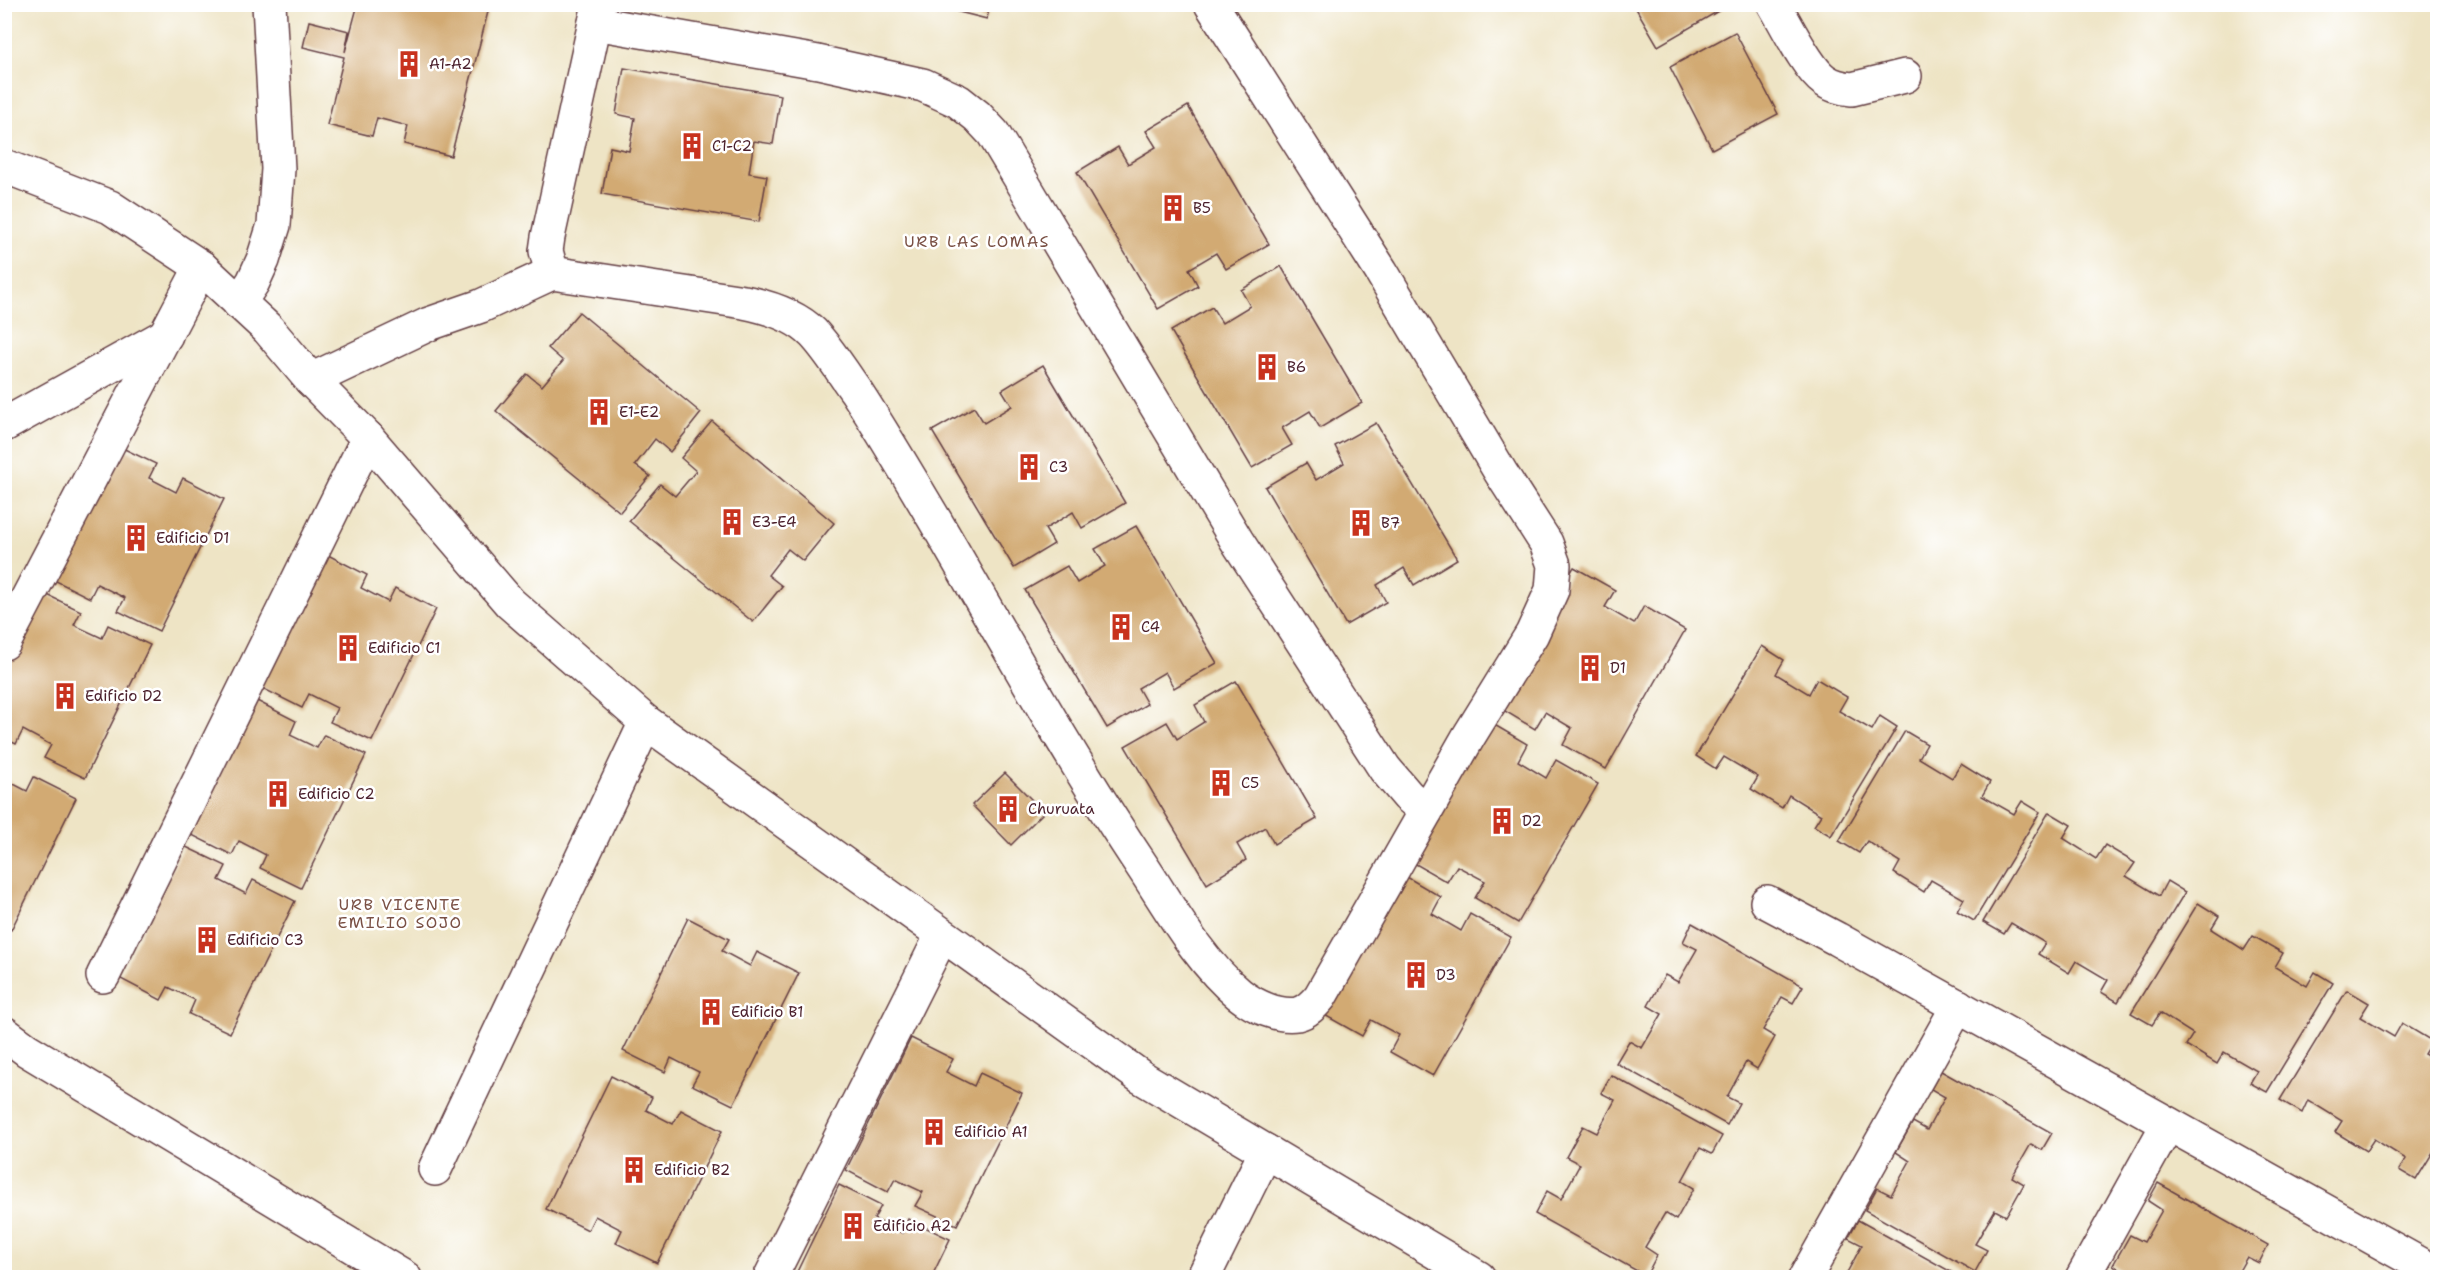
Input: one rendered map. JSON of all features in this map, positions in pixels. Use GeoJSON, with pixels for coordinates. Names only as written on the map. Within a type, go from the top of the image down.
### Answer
{"type":"FeatureCollection","features":[{"type":"Feature","properties":{"kind":"street"},"geometry":{"type":"LineString","coordinates":[[239,303],[253,282],[263,260],[274,225],[278,169],[269,4]]}},
{"type":"Feature","properties":{"kind":"street"},"geometry":{"type":"LineString","coordinates":[[310,380],[429,324],[497,300],[552,273],[744,302],[768,307],[791,317],[811,331],[827,349],[892,446],[1099,802],[1191,939],[1228,984],[1241,996],[1256,1005],[1279,1013],[1298,1014],[1320,997],[1469,736],[1532,634],[1552,590],[1554,566],[1551,554],[1381,271],[1211,4]]}},
{"type":"Feature","properties":{"kind":"street"},"geometry":{"type":"LineString","coordinates":[[1774,4],[1802,51],[1825,81],[1843,88],[1852,88],[1905,75]]}},
{"type":"Feature","properties":{"kind":"street"},"geometry":{"type":"LineString","coordinates":[[552,273],[546,251],[548,237],[597,14],[923,85],[958,101],[977,116],[993,134],[1237,541],[1385,769],[1408,796],[1426,811]]}},
{"type":"Feature","properties":{"kind":"street"},"geometry":{"type":"LineString","coordinates":[[4,166],[110,207],[201,267],[268,329],[310,380],[368,438],[510,603],[646,722],[1141,1077],[1479,1278]]}},
{"type":"Feature","properties":{"kind":"street"},"geometry":{"type":"LineString","coordinates":[[4,643],[201,267]]}},
{"type":"Feature","properties":{"kind":"street"},"geometry":{"type":"LineString","coordinates":[[4,425],[166,335]]}},
{"type":"Feature","properties":{"kind":"street"},"geometry":{"type":"LineString","coordinates":[[103,976],[368,438]]}},
{"type":"Feature","properties":{"kind":"street"},"geometry":{"type":"LineString","coordinates":[[435,1169],[646,722]]}},
{"type":"Feature","properties":{"kind":"street"},"geometry":{"type":"LineString","coordinates":[[1767,902],[2438,1274]]}},
{"type":"Feature","properties":{"kind":"street"},"geometry":{"type":"LineString","coordinates":[[770,1278],[942,935]]}},
{"type":"Feature","properties":{"kind":"street"},"geometry":{"type":"LineString","coordinates":[[1804,1278],[1958,1006]]}},
{"type":"Feature","properties":{"kind":"street"},"geometry":{"type":"LineString","coordinates":[[4,1033],[36,1055],[405,1278]]}},
{"type":"Feature","properties":{"kind":"street"},"geometry":{"type":"LineString","coordinates":[[2082,1278],[2168,1124]]}},
{"type":"Feature","properties":{"kind":"street"},"geometry":{"type":"LineString","coordinates":[[1203,1278],[1266,1151]]}},
{"type":"Feature","properties":{"kind":"building","name":"A1-A2"},"geometry":{"type":"Polygon","coordinates":[[[358,4],[423,4],[440,9],[441,4],[490,4],[451,156],[404,144],[408,126],[377,118],[372,136],[327,125],[344,57],[303,47],[309,21],[349,31],[345,52],[358,4]]]}},
{"type":"Feature","properties":{"kind":"building"},"geometry":{"type":"Polygon","coordinates":[[[927,4],[990,4],[987,19],[927,4]]]}},
{"type":"Feature","properties":{"kind":"building"},"geometry":{"type":"Polygon","coordinates":[[[1634,5],[1720,5],[1722,9],[1658,46],[1634,5]]]}},
{"type":"Feature","properties":{"kind":"building"},"geometry":{"type":"Polygon","coordinates":[[[1735,32],[1778,114],[1712,149],[1670,67],[1735,32]]]}},
{"type":"Feature","properties":{"kind":"building","name":"C1-C2"},"geometry":{"type":"Polygon","coordinates":[[[624,68],[781,95],[773,144],[754,141],[749,173],[767,176],[759,222],[602,194],[610,147],[629,151],[635,118],[616,114],[624,68]]]}},
{"type":"Feature","properties":{"kind":"building","name":"B5"},"geometry":{"type":"Polygon","coordinates":[[[1188,106],[1269,244],[1226,269],[1216,253],[1189,269],[1198,286],[1158,309],[1077,172],[1118,147],[1128,164],[1156,147],[1146,131],[1188,106]]]}},
{"type":"Feature","properties":{"kind":"building","name":"B6"},"geometry":{"type":"Polygon","coordinates":[[[1281,266],[1362,403],[1320,428],[1310,411],[1282,428],[1292,445],[1252,468],[1171,331],[1212,307],[1222,323],[1250,306],[1241,290],[1281,266]]]}},
{"type":"Feature","properties":{"kind":"building","name":"E1-E2"},"geometry":{"type":"Polygon","coordinates":[[[579,312],[701,413],[670,452],[655,439],[635,465],[650,476],[620,512],[496,411],[527,374],[542,386],[563,361],[548,348],[579,312]]]}},
{"type":"Feature","properties":{"kind":"building","name":"C3"},"geometry":{"type":"Polygon","coordinates":[[[1043,365],[1125,503],[1082,528],[1073,512],[1045,529],[1054,544],[1014,568],[932,431],[974,407],[984,423],[1012,406],[1002,390],[1043,365]]]}},
{"type":"Feature","properties":{"kind":"building","name":"E3-E4"},"geometry":{"type":"Polygon","coordinates":[[[712,421],[834,523],[803,561],[788,549],[768,575],[782,586],[753,622],[629,521],[660,484],[675,496],[696,471],[681,458],[712,421]]]}},
{"type":"Feature","properties":{"kind":"building","name":"B7"},"geometry":{"type":"Polygon","coordinates":[[[1376,423],[1457,559],[1414,585],[1404,568],[1377,585],[1386,602],[1346,625],[1265,487],[1306,463],[1316,480],[1344,463],[1335,446],[1376,423]]]}},
{"type":"Feature","properties":{"kind":"building","name":"Edificio D1"},"geometry":{"type":"Polygon","coordinates":[[[114,444],[156,464],[149,478],[176,492],[183,478],[224,499],[159,631],[118,611],[125,598],[97,584],[90,598],[48,577],[114,444]]]}},
{"type":"Feature","properties":{"kind":"building","name":"C4"},"geometry":{"type":"Polygon","coordinates":[[[1136,526],[1217,663],[1174,688],[1165,672],[1138,688],[1147,704],[1107,728],[1025,590],[1067,566],[1077,583],[1105,566],[1095,549],[1136,526]]]}},
{"type":"Feature","properties":{"kind":"building","name":"Edificio C1"},"geometry":{"type":"Polygon","coordinates":[[[326,554],[367,575],[361,588],[388,602],[395,588],[436,609],[372,741],[330,722],[337,708],[309,694],[302,708],[260,687],[326,554]]]}},
{"type":"Feature","properties":{"kind":"building","name":"D1"},"geometry":{"type":"Polygon","coordinates":[[[1574,567],[1615,590],[1605,607],[1634,624],[1644,606],[1685,630],[1606,769],[1563,745],[1572,728],[1545,712],[1535,729],[1495,705],[1574,567]]]}},
{"type":"Feature","properties":{"kind":"building","name":"Edificio D2"},"geometry":{"type":"Polygon","coordinates":[[[39,591],[81,611],[74,625],[102,638],[108,625],[150,645],[85,778],[44,758],[51,745],[23,730],[16,744],[4,738],[4,661],[39,591]]]}},
{"type":"Feature","properties":{"kind":"building"},"geometry":{"type":"Polygon","coordinates":[[[1762,646],[1784,660],[1776,674],[1809,694],[1817,679],[1847,697],[1839,711],[1872,730],[1880,716],[1897,727],[1831,836],[1814,826],[1821,815],[1789,795],[1782,808],[1751,789],[1758,777],[1724,757],[1716,769],[1696,756],[1762,646]]]}},
{"type":"Feature","properties":{"kind":"building","name":"C5"},"geometry":{"type":"Polygon","coordinates":[[[1236,681],[1317,819],[1274,844],[1265,827],[1237,844],[1246,860],[1207,884],[1125,746],[1167,722],[1177,739],[1204,722],[1195,705],[1236,681]]]}},
{"type":"Feature","properties":{"kind":"building","name":"Edificio C2"},"geometry":{"type":"Polygon","coordinates":[[[255,700],[296,721],[290,735],[317,748],[324,735],[366,755],[301,888],[260,868],[266,855],[239,841],[232,855],[190,834],[255,700]]]}},
{"type":"Feature","properties":{"kind":"building","name":"D2"},"geometry":{"type":"Polygon","coordinates":[[[1486,720],[1527,744],[1518,761],[1546,778],[1556,760],[1598,784],[1518,923],[1475,898],[1485,881],[1457,866],[1447,882],[1407,859],[1486,720]]]}},
{"type":"Feature","properties":{"kind":"building"},"geometry":{"type":"Polygon","coordinates":[[[1905,731],[1927,744],[1919,758],[1952,778],[1961,764],[1990,782],[1982,796],[2014,814],[2022,801],[2040,812],[1974,921],[1957,911],[1964,899],[1931,880],[1924,892],[1894,873],[1900,862],[1867,841],[1859,853],[1839,841],[1905,731]]]}},
{"type":"Feature","properties":{"kind":"building","name":"Churuata"},"geometry":{"type":"Polygon","coordinates":[[[1005,773],[1044,812],[1011,845],[972,805],[1005,773]]]}},
{"type":"Feature","properties":{"kind":"building"},"geometry":{"type":"Polygon","coordinates":[[[34,777],[76,798],[11,930],[4,927],[4,779],[27,791],[34,777]]]}},
{"type":"Feature","properties":{"kind":"building"},"geometry":{"type":"Polygon","coordinates":[[[2049,812],[2071,825],[2063,838],[2096,859],[2105,845],[2135,863],[2126,876],[2159,896],[2167,881],[2185,892],[2118,1002],[2101,992],[2108,980],[2076,961],[2069,973],[2038,954],[2045,943],[2011,923],[2004,934],[1983,922],[2049,812]]]}},
{"type":"Feature","properties":{"kind":"building","name":"Edificio C3"},"geometry":{"type":"Polygon","coordinates":[[[184,846],[226,866],[219,880],[246,894],[253,880],[295,901],[230,1033],[189,1014],[195,1000],[168,987],[161,1000],[119,978],[184,846]]]}},
{"type":"Feature","properties":{"kind":"building","name":"D3"},"geometry":{"type":"Polygon","coordinates":[[[1400,873],[1441,897],[1432,914],[1461,931],[1470,914],[1511,937],[1433,1076],[1390,1052],[1399,1035],[1371,1020],[1362,1036],[1321,1013],[1400,873]]]}},
{"type":"Feature","properties":{"kind":"building"},"geometry":{"type":"Polygon","coordinates":[[[2198,903],[2219,916],[2211,929],[2244,950],[2253,936],[2283,953],[2275,967],[2307,986],[2315,972],[2333,983],[2267,1092],[2250,1083],[2257,1071],[2224,1052],[2217,1064],[2186,1045],[2193,1034],[2160,1013],[2152,1025],[2131,1013],[2198,903]]]}},
{"type":"Feature","properties":{"kind":"building","name":"Edificio B1"},"geometry":{"type":"Polygon","coordinates":[[[688,918],[729,939],[722,951],[750,966],[757,952],[799,973],[733,1105],[692,1085],[699,1072],[671,1058],[665,1072],[623,1051],[688,918]]]}},
{"type":"Feature","properties":{"kind":"building"},"geometry":{"type":"Polygon","coordinates":[[[1692,923],[1803,986],[1793,1003],[1782,997],[1763,1030],[1775,1037],[1757,1069],[1746,1062],[1727,1097],[1739,1103],[1727,1125],[1616,1063],[1629,1041],[1642,1048],[1662,1014],[1648,1006],[1665,975],[1678,982],[1697,949],[1683,942],[1692,923]]]}},
{"type":"Feature","properties":{"kind":"building"},"geometry":{"type":"Polygon","coordinates":[[[2347,990],[2369,1003],[2360,1017],[2394,1037],[2402,1023],[2432,1041],[2424,1054],[2438,1062],[2438,1144],[2416,1180],[2399,1170],[2406,1159],[2374,1139],[2366,1151],[2335,1132],[2342,1121],[2308,1100],[2302,1113],[2280,1100],[2347,990]]]}},
{"type":"Feature","properties":{"kind":"building","name":"Edificio A1"},"geometry":{"type":"Polygon","coordinates":[[[911,1038],[953,1059],[946,1072],[974,1086],[980,1073],[1022,1093],[957,1225],[915,1206],[923,1192],[895,1179],[888,1192],[846,1170],[911,1038]]]}},
{"type":"Feature","properties":{"kind":"building"},"geometry":{"type":"Polygon","coordinates":[[[1941,1071],[2052,1133],[2042,1150],[2031,1144],[2012,1177],[2024,1184],[2006,1216],[1995,1210],[1975,1244],[1987,1250],[1975,1272],[1865,1210],[1877,1188],[1891,1195],[1910,1161],[1896,1152],[1913,1122],[1927,1130],[1945,1097],[1931,1089],[1941,1071]]]}},
{"type":"Feature","properties":{"kind":"building"},"geometry":{"type":"Polygon","coordinates":[[[1611,1075],[1722,1136],[1712,1154],[1700,1148],[1682,1181],[1694,1188],[1676,1220],[1665,1213],[1645,1247],[1657,1255],[1646,1276],[1535,1214],[1547,1191],[1561,1199],[1580,1164],[1566,1157],[1583,1126],[1597,1133],[1615,1100],[1601,1093],[1611,1075]]]}},
{"type":"Feature","properties":{"kind":"building","name":"Edificio B2"},"geometry":{"type":"Polygon","coordinates":[[[611,1076],[652,1097],[646,1110],[673,1124],[681,1110],[722,1131],[657,1263],[616,1243],[622,1230],[595,1216],[588,1230],[546,1209],[611,1076]]]}},
{"type":"Feature","properties":{"kind":"building"},"geometry":{"type":"Polygon","coordinates":[[[2158,1183],[2268,1245],[2259,1263],[2247,1257],[2235,1278],[2125,1278],[2127,1274],[2113,1265],[2130,1235],[2144,1242],[2162,1210],[2148,1201],[2158,1183]]]}},
{"type":"Feature","properties":{"kind":"building","name":"Edificio A2"},"geometry":{"type":"Polygon","coordinates":[[[839,1185],[881,1206],[874,1219],[902,1233],[908,1219],[950,1239],[931,1278],[794,1278],[839,1185]]]}},
{"type":"Feature","properties":{"kind":"building"},"geometry":{"type":"Polygon","coordinates":[[[1858,1220],[1962,1278],[1844,1278],[1862,1245],[1848,1238],[1858,1220]]]}},
{"type":"Feature","properties":{"kind":"place","name":"A1-A2"},"geometry":{"type":"Point","coordinates":[409,64]}},
{"type":"Feature","properties":{"kind":"place","name":"C1-C2"},"geometry":{"type":"Point","coordinates":[692,146]}},
{"type":"Feature","properties":{"kind":"place","name":"B5"},"geometry":{"type":"Point","coordinates":[1173,208]}},
{"type":"Feature","properties":{"kind":"place","name":"B6"},"geometry":{"type":"Point","coordinates":[1267,367]}},
{"type":"Feature","properties":{"kind":"place","name":"E1-E2"},"geometry":{"type":"Point","coordinates":[599,412]}},
{"type":"Feature","properties":{"kind":"place","name":"C3"},"geometry":{"type":"Point","coordinates":[1029,467]}},
{"type":"Feature","properties":{"kind":"place","name":"E3-E4"},"geometry":{"type":"Point","coordinates":[732,522]}},
{"type":"Feature","properties":{"kind":"place","name":"B7"},"geometry":{"type":"Point","coordinates":[1361,523]}},
{"type":"Feature","properties":{"kind":"place","name":"Edificio D1"},"geometry":{"type":"Point","coordinates":[136,538]}},
{"type":"Feature","properties":{"kind":"place","name":"C4"},"geometry":{"type":"Point","coordinates":[1121,627]}},
{"type":"Feature","properties":{"kind":"place","name":"Edificio C1"},"geometry":{"type":"Point","coordinates":[348,648]}},
{"type":"Feature","properties":{"kind":"place","name":"D1"},"geometry":{"type":"Point","coordinates":[1590,668]}},
{"type":"Feature","properties":{"kind":"place","name":"Edificio D2"},"geometry":{"type":"Point","coordinates":[65,696]}},
{"type":"Feature","properties":{"kind":"place","name":"C5"},"geometry":{"type":"Point","coordinates":[1221,783]}},
{"type":"Feature","properties":{"kind":"place","name":"Edificio C2"},"geometry":{"type":"Point","coordinates":[278,794]}},
{"type":"Feature","properties":{"kind":"place","name":"Churuata"},"geometry":{"type":"Point","coordinates":[1008,809]}},
{"type":"Feature","properties":{"kind":"place","name":"D2"},"geometry":{"type":"Point","coordinates":[1502,821]}},
{"type":"Feature","properties":{"kind":"place","name":"Edificio C3"},"geometry":{"type":"Point","coordinates":[207,940]}},
{"type":"Feature","properties":{"kind":"place","name":"D3"},"geometry":{"type":"Point","coordinates":[1416,975]}},
{"type":"Feature","properties":{"kind":"place","name":"Edificio B1"},"geometry":{"type":"Point","coordinates":[711,1012]}},
{"type":"Feature","properties":{"kind":"place","name":"Edificio A1"},"geometry":{"type":"Point","coordinates":[934,1132]}},
{"type":"Feature","properties":{"kind":"place","name":"Edificio B2"},"geometry":{"type":"Point","coordinates":[634,1170]}},
{"type":"Feature","properties":{"kind":"place","name":"Edificio A2"},"geometry":{"type":"Point","coordinates":[853,1226]}},
{"type":"Feature","properties":{"kind":"district","name":"URB LAS LOMAS"},"geometry":{"type":"Point","coordinates":[977,241]}},
{"type":"Feature","properties":{"kind":"district","name":"URB VICENTE EMILIO SOJO"},"geometry":{"type":"Point","coordinates":[400,913]}}]}
